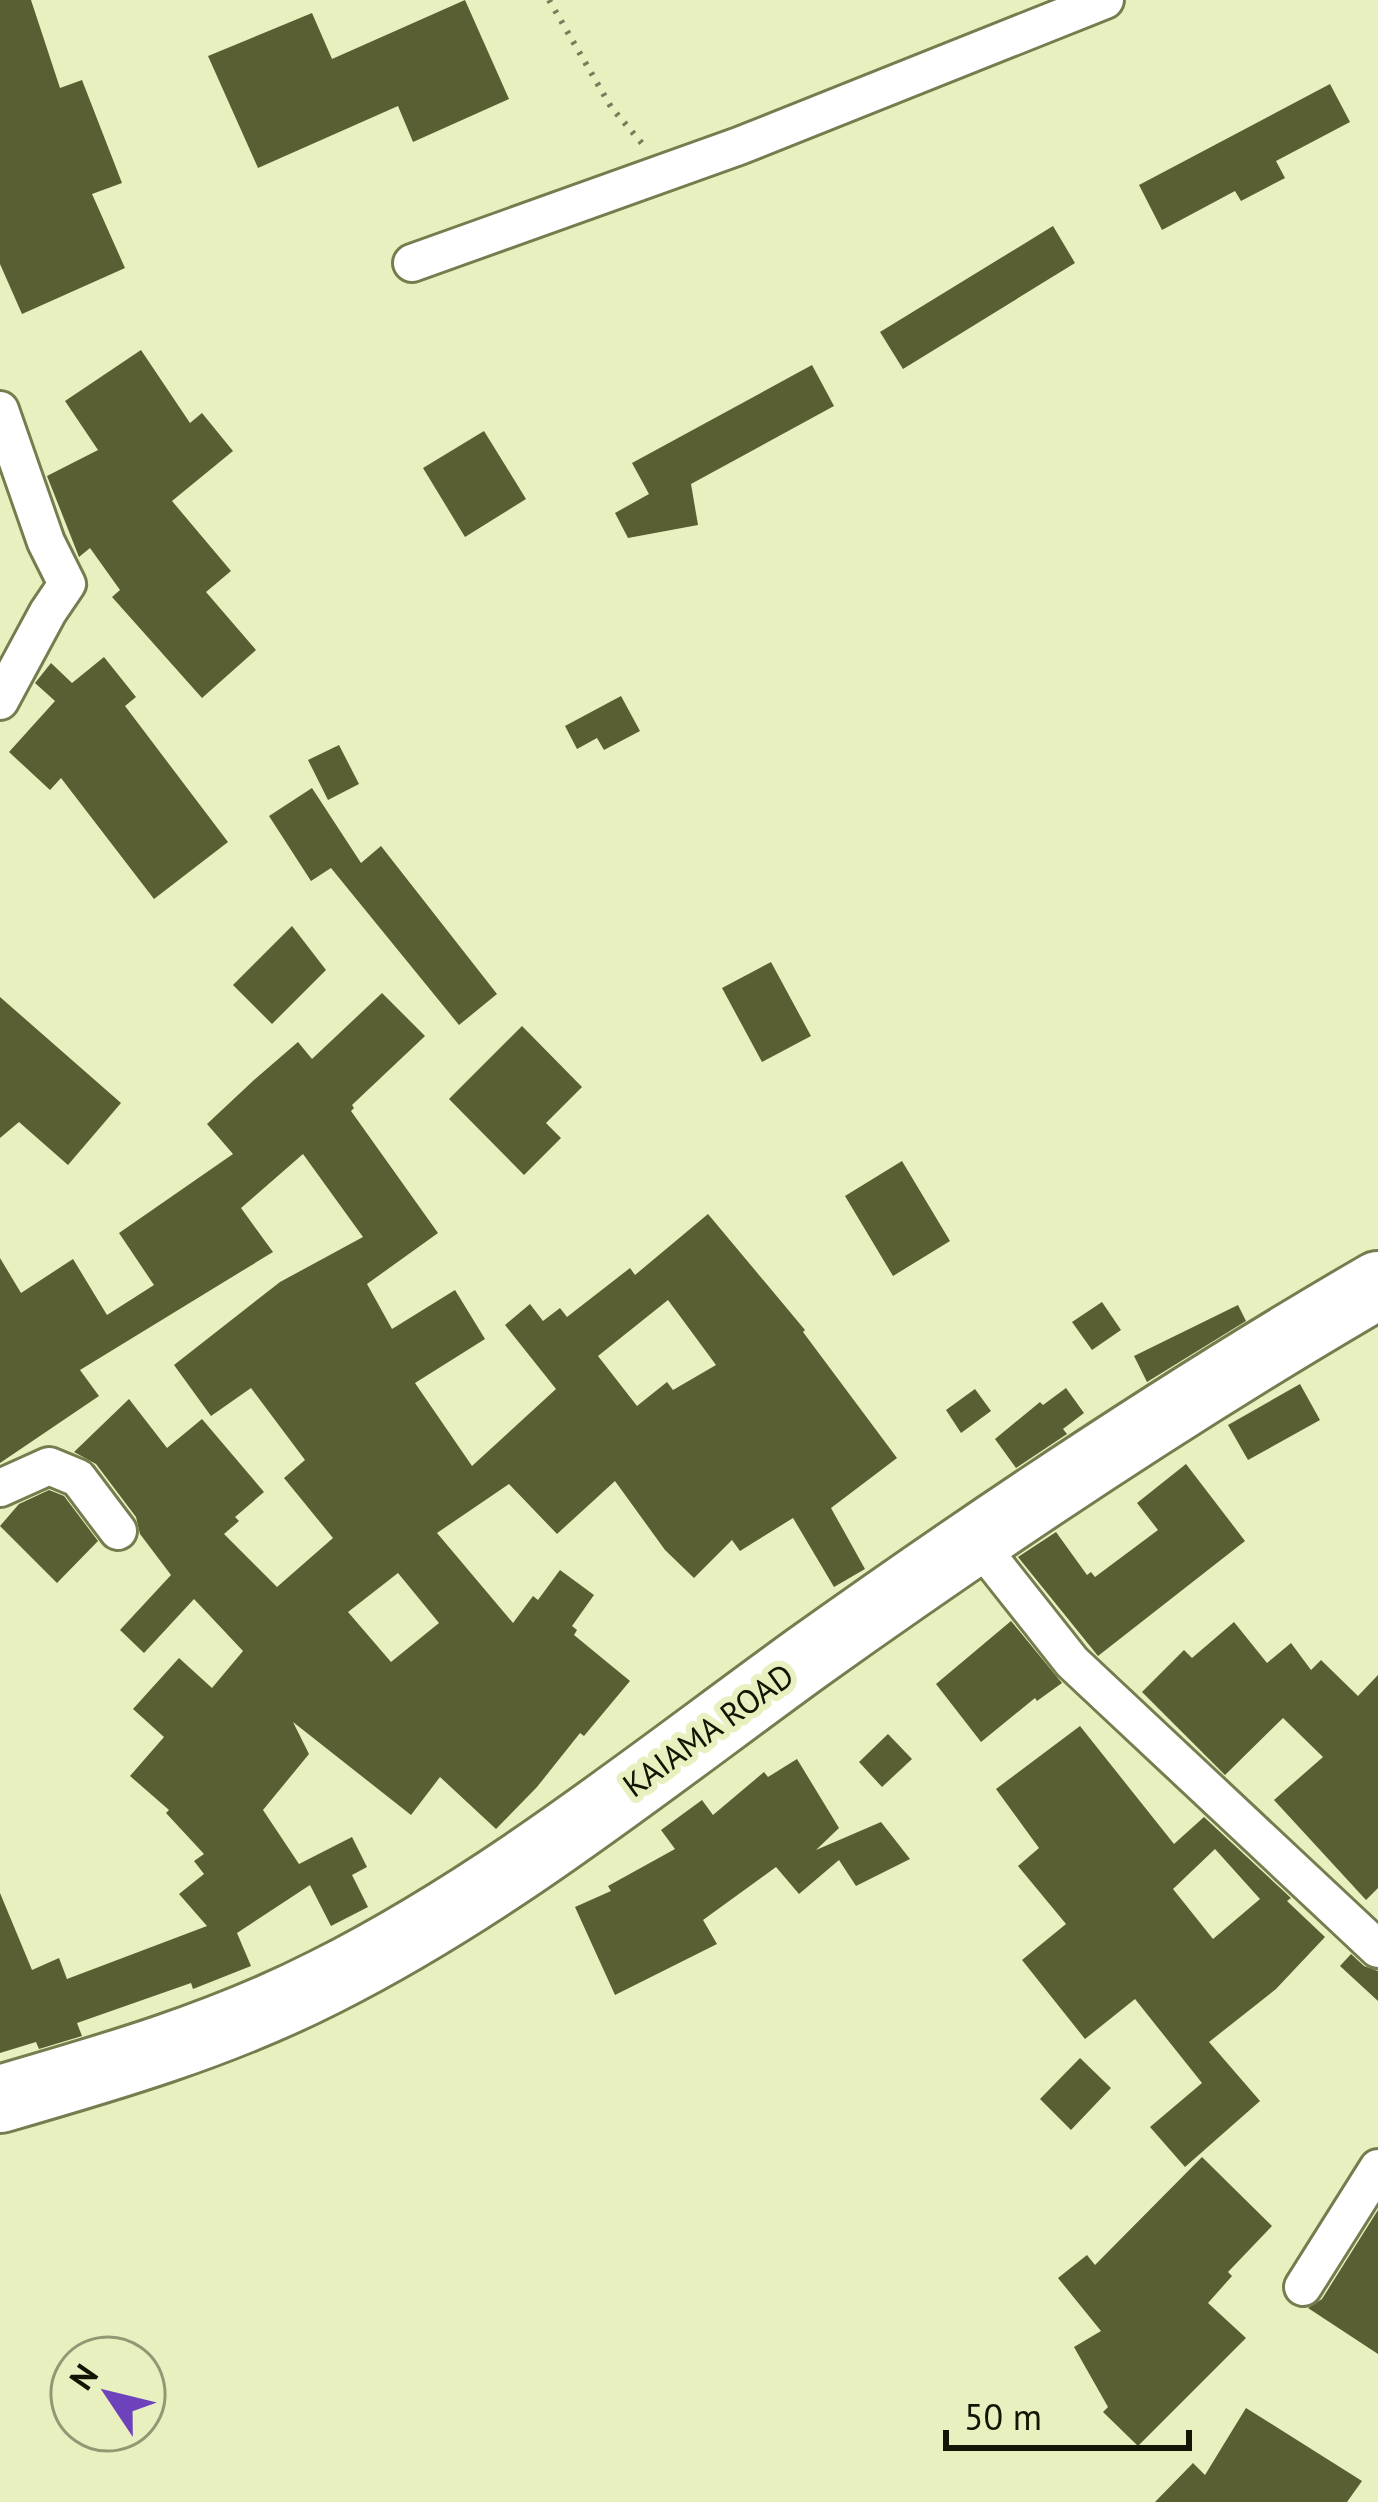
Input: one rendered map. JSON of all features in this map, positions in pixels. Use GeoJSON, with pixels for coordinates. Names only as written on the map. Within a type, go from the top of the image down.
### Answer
{"type":"FeatureCollection","features":[{"type":"Feature","properties":{"kind":"highway","name":"KAIAMA ROAD"},"geometry":{"type":"LineString","coordinates":[[0,2099],[183,2043],[321,1984],[397,1945],[483,1892],[839,1635],[1229,1371],[1378,1285]]}},
{"type":"Feature","properties":{"kind":"street"},"geometry":{"type":"LineString","coordinates":[[412,263],[739,146],[1106,0]]}},
{"type":"Feature","properties":{"kind":"street"},"geometry":{"type":"LineString","coordinates":[[0,410],[46,542],[68,584],[0,700]]}},
{"type":"Feature","properties":{"kind":"street"},"geometry":{"type":"LineString","coordinates":[[0,1488],[49,1466],[78,1478],[118,1531]]}},
{"type":"Feature","properties":{"kind":"street"},"geometry":{"type":"LineString","coordinates":[[977,1542],[1072,1662],[1378,1949]]}},
{"type":"Feature","properties":{"kind":"street"},"geometry":{"type":"LineString","coordinates":[[1303,2287],[1378,2168]]}},
{"type":"Feature","properties":{"kind":"path"},"geometry":{"type":"LineString","coordinates":[[549,0],[611,107],[646,148]]}},
{"type":"Feature","properties":{"kind":"building"},"geometry":{"type":"Polygon","coordinates":[[[0,0],[31,0],[60,88],[82,80],[122,183],[92,194],[125,268],[22,314],[0,264],[0,0]]]}},
{"type":"Feature","properties":{"kind":"building"},"geometry":{"type":"Polygon","coordinates":[[[465,0],[509,99],[413,142],[398,106],[258,168],[208,56],[312,13],[332,59],[465,0]]]}},
{"type":"Feature","properties":{"kind":"building"},"geometry":{"type":"Polygon","coordinates":[[[1330,84],[1350,122],[1276,161],[1285,178],[1241,201],[1235,191],[1162,230],[1139,185],[1330,84]]]}},
{"type":"Feature","properties":{"kind":"building"},"geometry":{"type":"Polygon","coordinates":[[[1053,226],[1075,263],[903,369],[880,332],[1053,226]]]}},
{"type":"Feature","properties":{"kind":"building"},"geometry":{"type":"Polygon","coordinates":[[[141,350],[190,423],[202,413],[233,451],[172,501],[231,571],[206,592],[256,650],[202,698],[112,597],[120,590],[90,548],[79,557],[47,476],[98,450],[65,401],[141,350]]]}},
{"type":"Feature","properties":{"kind":"building"},"geometry":{"type":"Polygon","coordinates":[[[812,365],[834,406],[691,484],[698,525],[628,538],[615,513],[649,494],[632,463],[812,365]]]}},
{"type":"Feature","properties":{"kind":"building"},"geometry":{"type":"Polygon","coordinates":[[[484,431],[526,499],[465,537],[423,468],[484,431]]]}},
{"type":"Feature","properties":{"kind":"building"},"geometry":{"type":"Polygon","coordinates":[[[104,657],[136,697],[125,706],[228,842],[154,899],[61,778],[50,790],[9,752],[55,701],[35,683],[51,663],[72,683],[104,657]]]}},
{"type":"Feature","properties":{"kind":"building"},"geometry":{"type":"Polygon","coordinates":[[[621,696],[640,731],[604,750],[597,738],[577,749],[565,726],[621,696]]]}},
{"type":"Feature","properties":{"kind":"building"},"geometry":{"type":"Polygon","coordinates":[[[339,745],[359,784],[328,800],[308,760],[339,745]]]}},
{"type":"Feature","properties":{"kind":"building"},"geometry":{"type":"Polygon","coordinates":[[[312,788],[361,863],[381,846],[497,994],[459,1025],[331,868],[311,881],[269,816],[312,788]]]}},
{"type":"Feature","properties":{"kind":"building"},"geometry":{"type":"Polygon","coordinates":[[[292,926],[326,970],[272,1024],[233,985],[292,926]]]}},
{"type":"Feature","properties":{"kind":"building"},"geometry":{"type":"Polygon","coordinates":[[[771,962],[811,1036],[762,1062],[722,988],[771,962]]]}},
{"type":"Feature","properties":{"kind":"building"},"geometry":{"type":"Polygon","coordinates":[[[382,993],[425,1036],[351,1111],[438,1233],[367,1284],[392,1329],[455,1290],[485,1339],[415,1383],[472,1466],[556,1389],[505,1325],[530,1304],[543,1321],[560,1308],[567,1317],[630,1268],[635,1275],[708,1214],[805,1330],[897,1458],[831,1508],[865,1569],[834,1587],[793,1518],[740,1551],[732,1540],[694,1578],[665,1550],[615,1481],[557,1534],[509,1484],[437,1533],[513,1623],[560,1570],[594,1595],[572,1626],[577,1630],[574,1635],[630,1681],[584,1736],[580,1733],[496,1829],[440,1777],[411,1815],[293,1722],[309,1754],[263,1810],[299,1864],[352,1837],[367,1867],[352,1875],[368,1907],[331,1926],[310,1885],[237,1933],[251,1966],[193,1989],[191,1983],[77,2023],[82,2036],[39,2049],[36,2042],[0,2053],[0,1893],[32,1970],[59,1958],[67,1979],[207,1926],[179,1894],[204,1874],[194,1861],[204,1854],[166,1813],[169,1810],[130,1776],[164,1737],[133,1709],[179,1658],[212,1688],[243,1651],[194,1599],[144,1653],[120,1630],[171,1575],[96,1464],[74,1452],[129,1399],[167,1448],[202,1419],[264,1492],[235,1517],[239,1521],[224,1534],[277,1587],[333,1538],[284,1478],[305,1460],[251,1388],[211,1416],[174,1365],[280,1282],[363,1237],[303,1154],[241,1208],[273,1252],[80,1370],[99,1396],[0,1463],[0,1258],[21,1293],[73,1259],[107,1315],[154,1285],[119,1233],[233,1154],[207,1124],[254,1080],[298,1042],[312,1059],[382,993]],[[668,1300],[598,1356],[637,1406],[667,1382],[673,1390],[716,1365],[668,1300]],[[398,1573],[348,1612],[391,1662],[439,1623],[398,1573]]]}},
{"type":"Feature","properties":{"kind":"building"},"geometry":{"type":"Polygon","coordinates":[[[0,997],[121,1103],[68,1165],[19,1122],[0,1138],[0,997]]]}},
{"type":"Feature","properties":{"kind":"building"},"geometry":{"type":"Polygon","coordinates":[[[522,1026],[582,1087],[546,1123],[561,1138],[524,1175],[449,1099],[522,1026]]]}},
{"type":"Feature","properties":{"kind":"building"},"geometry":{"type":"Polygon","coordinates":[[[902,1161],[950,1241],[893,1276],[845,1196],[902,1161]]]}},
{"type":"Feature","properties":{"kind":"building"},"geometry":{"type":"Polygon","coordinates":[[[1102,1302],[1121,1330],[1092,1350],[1072,1322],[1102,1302]]]}},
{"type":"Feature","properties":{"kind":"building"},"geometry":{"type":"Polygon","coordinates":[[[1238,1305],[1246,1321],[1147,1382],[1134,1356],[1238,1305]]]}},
{"type":"Feature","properties":{"kind":"building"},"geometry":{"type":"Polygon","coordinates":[[[1300,1384],[1320,1420],[1248,1460],[1228,1425],[1300,1384]]]}},
{"type":"Feature","properties":{"kind":"building"},"geometry":{"type":"Polygon","coordinates":[[[1066,1388],[1084,1413],[1063,1429],[1067,1434],[1016,1468],[995,1439],[1040,1402],[1043,1405],[1066,1388]]]}},
{"type":"Feature","properties":{"kind":"building"},"geometry":{"type":"Polygon","coordinates":[[[975,1389],[991,1411],[961,1433],[946,1410],[975,1389]]]}},
{"type":"Feature","properties":{"kind":"building"},"geometry":{"type":"Polygon","coordinates":[[[1186,1464],[1245,1541],[1098,1656],[1018,1557],[1056,1532],[1087,1575],[1091,1572],[1095,1577],[1158,1530],[1137,1503],[1186,1464]]]}},
{"type":"Feature","properties":{"kind":"building"},"geometry":{"type":"Polygon","coordinates":[[[49,1490],[64,1496],[98,1541],[57,1583],[0,1526],[19,1504],[49,1490]]]}},
{"type":"Feature","properties":{"kind":"building"},"geometry":{"type":"Polygon","coordinates":[[[1011,1621],[1062,1683],[1035,1698],[981,1742],[936,1684],[1011,1621]]]}},
{"type":"Feature","properties":{"kind":"building"},"geometry":{"type":"Polygon","coordinates":[[[1234,1622],[1267,1663],[1291,1643],[1311,1670],[1321,1660],[1358,1696],[1378,1675],[1378,1888],[1366,1900],[1274,1800],[1323,1757],[1283,1718],[1225,1775],[1142,1692],[1184,1650],[1192,1658],[1234,1622]]]}},
{"type":"Feature","properties":{"kind":"building"},"geometry":{"type":"Polygon","coordinates":[[[1080,1726],[1174,1844],[1204,1817],[1291,1898],[1287,1901],[1325,1937],[1276,1989],[1209,2042],[1260,2101],[1185,2167],[1150,2127],[1202,2083],[1135,1999],[1085,2039],[1022,1960],[1066,1924],[1018,1866],[1039,1848],[996,1789],[1080,1726]],[[1215,1849],[1173,1889],[1213,1939],[1260,1899],[1215,1849]]]}},
{"type":"Feature","properties":{"kind":"building"},"geometry":{"type":"Polygon","coordinates":[[[888,1734],[912,1759],[882,1787],[859,1762],[888,1734]]]}},
{"type":"Feature","properties":{"kind":"building"},"geometry":{"type":"Polygon","coordinates":[[[797,1759],[839,1828],[816,1850],[881,1822],[910,1859],[856,1886],[839,1860],[799,1894],[776,1867],[703,1920],[717,1944],[615,1995],[575,1907],[611,1891],[608,1886],[675,1849],[661,1830],[702,1800],[713,1815],[764,1772],[768,1777],[797,1759]]]}},
{"type":"Feature","properties":{"kind":"building"},"geometry":{"type":"Polygon","coordinates":[[[1351,1954],[1378,1971],[1378,2001],[1340,1966],[1351,1954]]]}},
{"type":"Feature","properties":{"kind":"building"},"geometry":{"type":"Polygon","coordinates":[[[1080,2058],[1111,2088],[1071,2130],[1040,2099],[1080,2058]]]}},
{"type":"Feature","properties":{"kind":"building"},"geometry":{"type":"Polygon","coordinates":[[[1202,2157],[1272,2226],[1228,2272],[1232,2276],[1208,2303],[1246,2338],[1138,2446],[1103,2412],[1108,2407],[1074,2347],[1101,2331],[1058,2278],[1087,2255],[1095,2265],[1202,2157]]]}},
{"type":"Feature","properties":{"kind":"building"},"geometry":{"type":"Polygon","coordinates":[[[1378,2210],[1378,2354],[1308,2308],[1322,2299],[1378,2210]]]}},
{"type":"Feature","properties":{"kind":"building"},"geometry":{"type":"Polygon","coordinates":[[[1246,2408],[1362,2481],[1347,2502],[1155,2502],[1193,2463],[1205,2475],[1246,2408]]]}}]}
